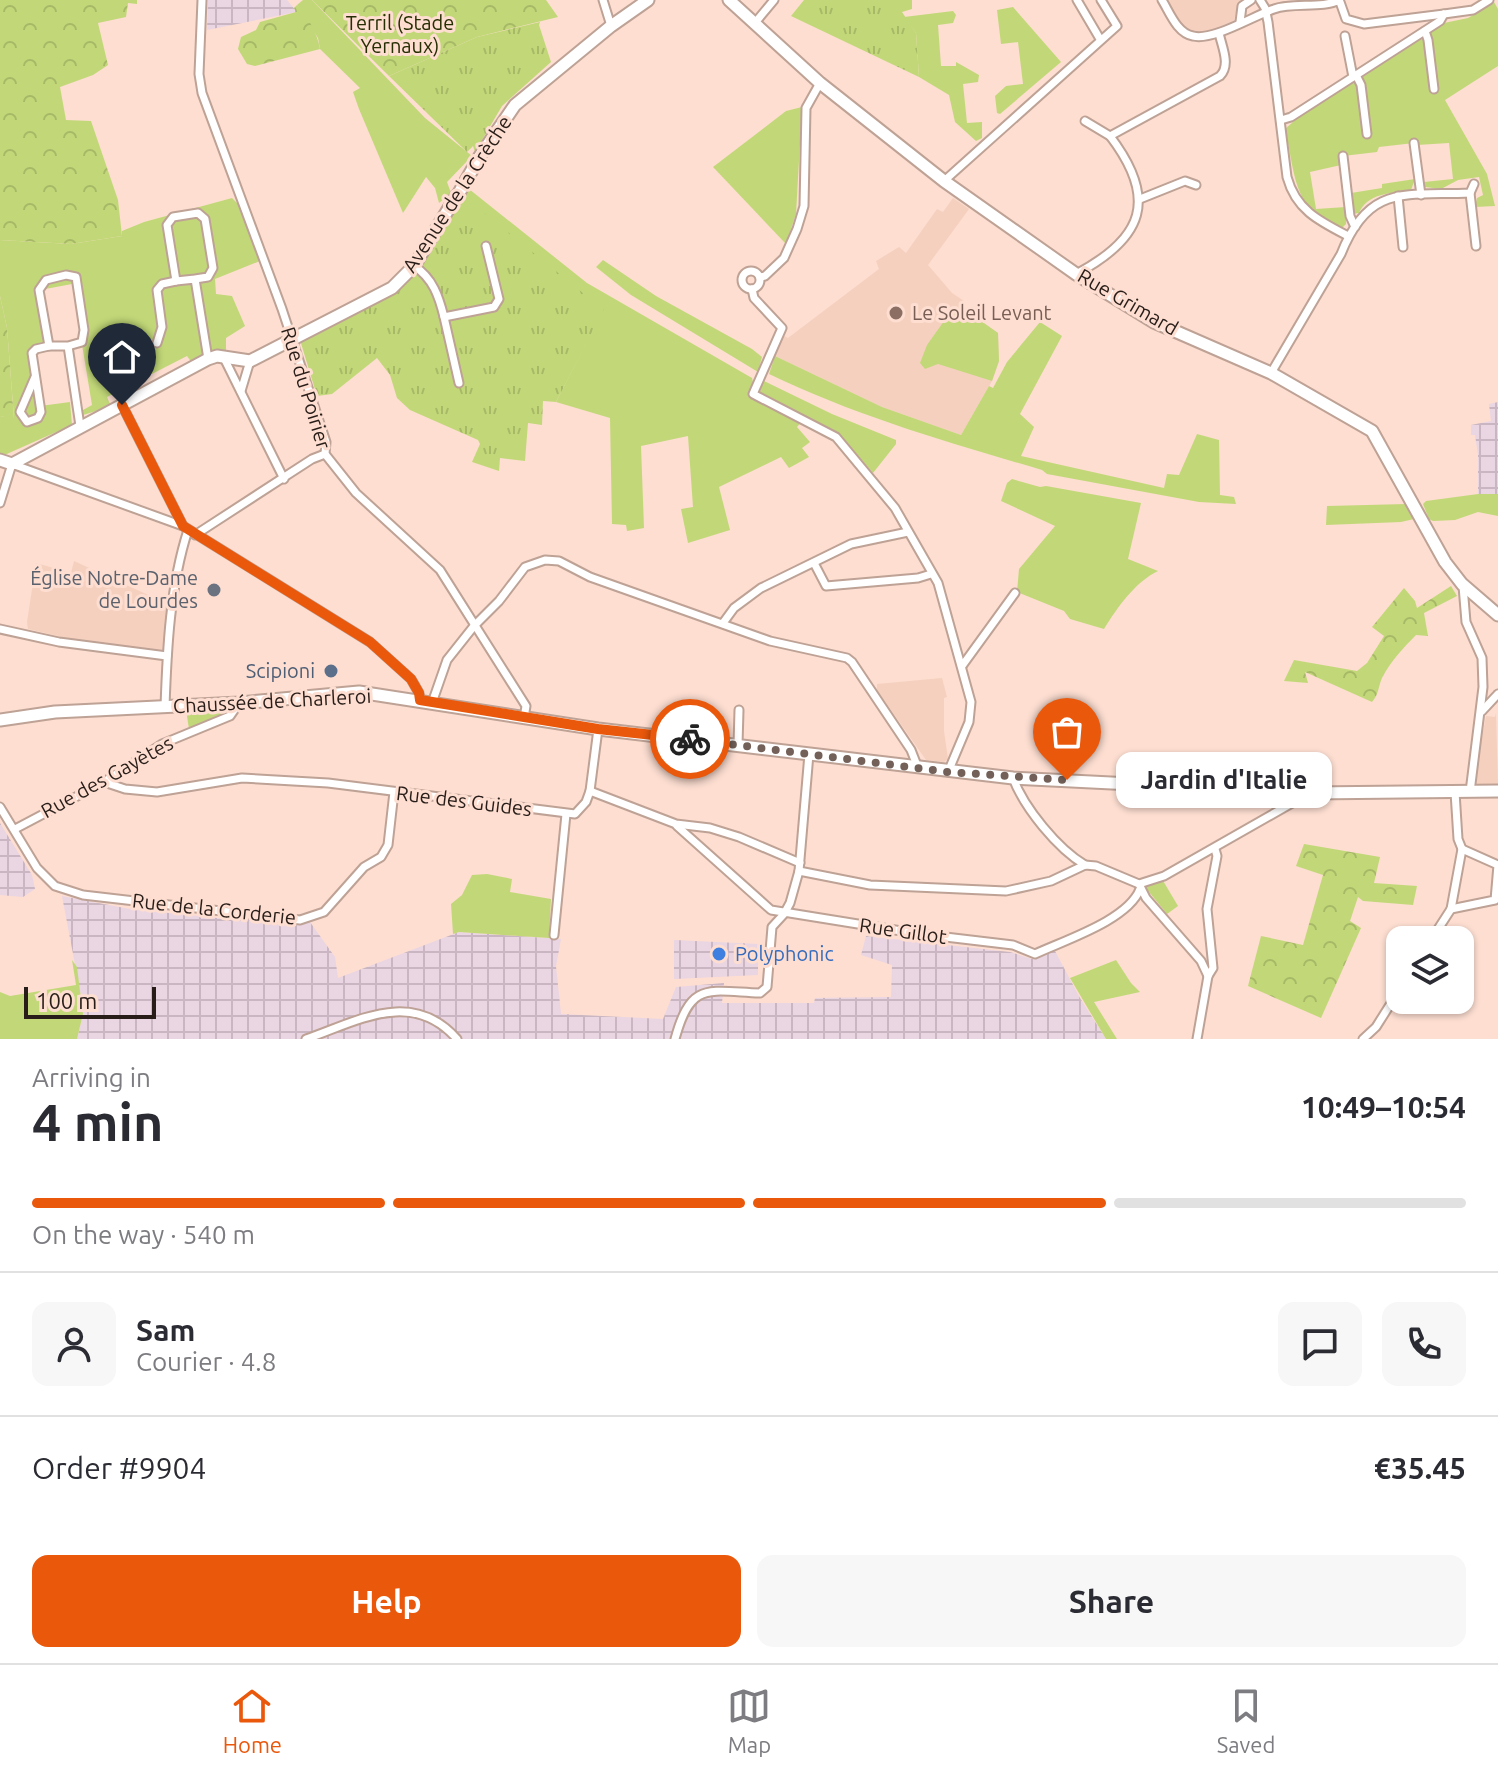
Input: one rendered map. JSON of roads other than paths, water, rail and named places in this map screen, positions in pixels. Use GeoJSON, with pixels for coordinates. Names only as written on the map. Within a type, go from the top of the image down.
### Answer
{"type":"FeatureCollection","features":[{"type":"Feature","properties":{"kind":"street","name":"Rue du Poirier"},"geometry":{"type":"LineString","coordinates":[[202,0],[199,74],[202,93],[292,341],[326,442],[325,454],[356,493],[440,570],[526,706],[524,718]]}},
{"type":"Feature","properties":{"kind":"street"},"geometry":{"type":"LineString","coordinates":[[603,0],[611,26]]}},
{"type":"Feature","properties":{"kind":"street","name":"Avenue de la Crèche"},"geometry":{"type":"LineString","coordinates":[[250,361],[392,288],[414,266],[480,156],[515,105],[611,26],[648,0]]}},
{"type":"Feature","properties":{"kind":"street","name":"Rue Grimard"},"geometry":{"type":"LineString","coordinates":[[729,0],[820,83],[944,181],[1076,274],[1154,322],[1271,373],[1376,436],[1445,562],[1462,584],[1498,615]]}},
{"type":"Feature","properties":{"kind":"street"},"geometry":{"type":"LineString","coordinates":[[754,24],[774,0]]}},
{"type":"Feature","properties":{"kind":"street"},"geometry":{"type":"LineString","coordinates":[[1077,0],[1100,39]]}},
{"type":"Feature","properties":{"kind":"street"},"geometry":{"type":"LineString","coordinates":[[944,181],[1117,26],[1101,0]]}},
{"type":"Feature","properties":{"kind":"street"},"geometry":{"type":"LineString","coordinates":[[1162,0],[1186,34],[1202,37],[1219,33],[1274,9],[1339,1],[1343,17],[1357,24],[1473,10],[1489,0]]}},
{"type":"Feature","properties":{"kind":"street"},"geometry":{"type":"LineString","coordinates":[[1240,22],[1242,6],[1251,0]]}},
{"type":"Feature","properties":{"kind":"street"},"geometry":{"type":"LineString","coordinates":[[1260,0],[1266,13],[1291,192],[1302,208],[1316,219],[1348,236]]}},
{"type":"Feature","properties":{"kind":"street"},"geometry":{"type":"LineString","coordinates":[[1281,120],[1291,117],[1425,31],[1440,21],[1444,14]]}},
{"type":"Feature","properties":{"kind":"street"},"geometry":{"type":"LineString","coordinates":[[1425,31],[1434,89]]}},
{"type":"Feature","properties":{"kind":"street"},"geometry":{"type":"LineString","coordinates":[[1110,136],[1220,76],[1225,71],[1226,62],[1219,33]]}},
{"type":"Feature","properties":{"kind":"street"},"geometry":{"type":"LineString","coordinates":[[1345,36],[1354,76],[1361,85],[1367,134]]}},
{"type":"Feature","properties":{"kind":"street"},"geometry":{"type":"LineString","coordinates":[[752,289],[758,286],[760,277],[774,269],[784,258],[797,229],[804,206],[806,108],[820,83]]}},
{"type":"Feature","properties":{"kind":"street"},"geometry":{"type":"LineString","coordinates":[[1076,274],[1119,246],[1131,227],[1140,199],[1130,163],[1110,136],[1085,121]]}},
{"type":"Feature","properties":{"kind":"street"},"geometry":{"type":"LineString","coordinates":[[1414,143],[1421,195]]}},
{"type":"Feature","properties":{"kind":"street"},"geometry":{"type":"LineString","coordinates":[[1343,156],[1350,216],[1355,227]]}},
{"type":"Feature","properties":{"kind":"street"},"geometry":{"type":"LineString","coordinates":[[1140,199],[1185,181],[1196,185]]}},
{"type":"Feature","properties":{"kind":"street"},"geometry":{"type":"LineString","coordinates":[[1474,184],[1470,193],[1476,246]]}},
{"type":"Feature","properties":{"kind":"street"},"geometry":{"type":"LineString","coordinates":[[1271,373],[1341,254],[1348,236],[1373,205],[1398,196],[1470,193]]}},
{"type":"Feature","properties":{"kind":"street"},"geometry":{"type":"LineString","coordinates":[[1398,196],[1403,247]]}},
{"type":"Feature","properties":{"kind":"street"},"geometry":{"type":"LineString","coordinates":[[157,343],[162,327],[157,290],[162,284],[208,277],[213,268],[205,219],[198,213],[173,217],[168,221],[176,281]]}},
{"type":"Feature","properties":{"kind":"street"},"geometry":{"type":"LineString","coordinates":[[444,317],[497,305],[498,295],[486,246]]}},
{"type":"Feature","properties":{"kind":"street"},"geometry":{"type":"LineString","coordinates":[[414,266],[437,292],[459,383]]}},
{"type":"Feature","properties":{"kind":"street"},"geometry":{"type":"LineString","coordinates":[[752,289],[742,284],[742,275],[750,270],[760,277]]}},
{"type":"Feature","properties":{"kind":"street"},"geometry":{"type":"LineString","coordinates":[[35,377],[20,412],[27,422],[38,418],[41,412],[33,350],[82,342],[84,336],[76,277],[66,275],[46,280],[39,290],[49,346]]}},
{"type":"Feature","properties":{"kind":"street"},"geometry":{"type":"LineString","coordinates":[[195,279],[208,359]]}},
{"type":"Feature","properties":{"kind":"street"},"geometry":{"type":"LineString","coordinates":[[752,289],[754,298],[782,328],[753,394],[836,437],[895,508],[944,601],[971,702],[969,722],[948,772]]}},
{"type":"Feature","properties":{"kind":"street"},"geometry":{"type":"LineString","coordinates":[[68,346],[80,426]]}},
{"type":"Feature","properties":{"kind":"street"},"geometry":{"type":"LineString","coordinates":[[223,356],[284,479]]}},
{"type":"Feature","properties":{"kind":"street"},"geometry":{"type":"LineString","coordinates":[[6,462],[208,359],[223,356],[250,361],[241,391]]}},
{"type":"Feature","properties":{"kind":"street"},"geometry":{"type":"LineString","coordinates":[[122,405],[189,530]]}},
{"type":"Feature","properties":{"kind":"street"},"geometry":{"type":"LineString","coordinates":[[165,707],[167,656],[181,551],[189,530],[325,454]]}},
{"type":"Feature","properties":{"kind":"street"},"geometry":{"type":"LineString","coordinates":[[6,462],[189,530],[370,642],[411,679],[426,702],[447,660],[525,567],[552,559],[590,577],[770,641],[847,658],[911,750],[918,768]]}},
{"type":"Feature","properties":{"kind":"street"},"geometry":{"type":"LineString","coordinates":[[0,503],[6,462]]}},
{"type":"Feature","properties":{"kind":"street"},"geometry":{"type":"LineString","coordinates":[[723,623],[734,608],[761,588],[851,544],[908,532]]}},
{"type":"Feature","properties":{"kind":"street"},"geometry":{"type":"LineString","coordinates":[[814,563],[826,586],[918,578],[931,574]]}},
{"type":"Feature","properties":{"kind":"street"},"geometry":{"type":"LineString","coordinates":[[1462,584],[1466,622],[1482,658],[1483,687],[1470,792]]}},
{"type":"Feature","properties":{"kind":"street"},"geometry":{"type":"LineString","coordinates":[[962,666],[1015,593]]}},
{"type":"Feature","properties":{"kind":"street"},"geometry":{"type":"LineString","coordinates":[[0,629],[59,642],[167,656]]}},
{"type":"Feature","properties":{"kind":"street","name":"Chaussée de Charleroi"},"geometry":{"type":"LineString","coordinates":[[0,720],[55,712],[239,703],[359,692],[598,729],[1013,778],[1311,793],[1498,791]]}},
{"type":"Feature","properties":{"kind":"street"},"geometry":{"type":"LineString","coordinates":[[1480,713],[1498,694]]}},
{"type":"Feature","properties":{"kind":"street","name":"Rue des Gayètes"},"geometry":{"type":"LineString","coordinates":[[15,829],[104,782],[162,744],[230,716],[239,703]]}},
{"type":"Feature","properties":{"kind":"street"},"geometry":{"type":"LineString","coordinates":[[738,745],[739,710]]}},
{"type":"Feature","properties":{"kind":"street"},"geometry":{"type":"LineString","coordinates":[[554,935],[566,814],[575,814],[586,802],[598,729]]}},
{"type":"Feature","properties":{"kind":"street"},"geometry":{"type":"LineString","coordinates":[[675,1039],[682,1014],[691,1000],[707,992],[760,993],[767,987],[772,927],[784,914],[800,867],[809,754]]}},
{"type":"Feature","properties":{"kind":"street","name":"Rue des Guides"},"geometry":{"type":"LineString","coordinates":[[104,782],[125,789],[157,792],[242,778],[328,783],[566,814]]}},
{"type":"Feature","properties":{"kind":"street"},"geometry":{"type":"LineString","coordinates":[[1013,778],[1020,796],[1071,857],[1140,886],[1201,961],[1208,976]]}},
{"type":"Feature","properties":{"kind":"street"},"geometry":{"type":"LineString","coordinates":[[590,791],[676,824],[710,828],[739,837],[800,867],[870,885],[1006,891],[1051,881],[1085,865]]}},
{"type":"Feature","properties":{"kind":"street","name":"Rue de la Corderie"},"geometry":{"type":"LineString","coordinates":[[0,807],[37,868],[55,886],[83,895],[300,920],[324,912],[364,867],[381,857],[388,845],[394,792]]}},
{"type":"Feature","properties":{"kind":"street"},"geometry":{"type":"LineString","coordinates":[[1440,926],[1451,909],[1462,849],[1458,839],[1455,792]]}},
{"type":"Feature","properties":{"kind":"street"},"geometry":{"type":"LineString","coordinates":[[1140,886],[1215,849],[1311,793]]}},
{"type":"Feature","properties":{"kind":"street","name":"Rue Gillot"},"geometry":{"type":"LineString","coordinates":[[676,824],[771,910],[1013,945],[1035,954],[1113,917],[1136,899],[1140,886]]}},
{"type":"Feature","properties":{"kind":"street"},"geometry":{"type":"LineString","coordinates":[[1197,1039],[1208,976],[1213,968],[1207,909],[1217,856],[1215,849]]}},
{"type":"Feature","properties":{"kind":"street"},"geometry":{"type":"LineString","coordinates":[[1451,909],[1495,900],[1498,865],[1462,849]]}},
{"type":"Feature","properties":{"kind":"street"},"geometry":{"type":"LineString","coordinates":[[306,1039],[393,1011],[412,1011],[429,1017],[457,1039]]}},
{"type":"Feature","properties":{"kind":"street"},"geometry":{"type":"LineString","coordinates":[[1363,1039],[1386,1011]]}},
{"type":"Feature","properties":{"kind":"place","name":"Le Soleil Levant"},"geometry":{"type":"Point","coordinates":[896,313]}},
{"type":"Feature","properties":{"kind":"place","name":"Église Notre-Dame de Lourdes"},"geometry":{"type":"Point","coordinates":[214,590]}},
{"type":"Feature","properties":{"kind":"place","name":"Scipioni"},"geometry":{"type":"Point","coordinates":[331,671]}},
{"type":"Feature","properties":{"kind":"place","name":"Jardin d'Italie"},"geometry":{"type":"Point","coordinates":[1067,780]}},
{"type":"Feature","properties":{"kind":"place","name":"Polyphonic"},"geometry":{"type":"Point","coordinates":[719,954]}},
{"type":"Feature","properties":{"kind":"park label","name":"Terril (Stade Yernaux)"},"geometry":{"type":"Point","coordinates":[400,34]}}]}
